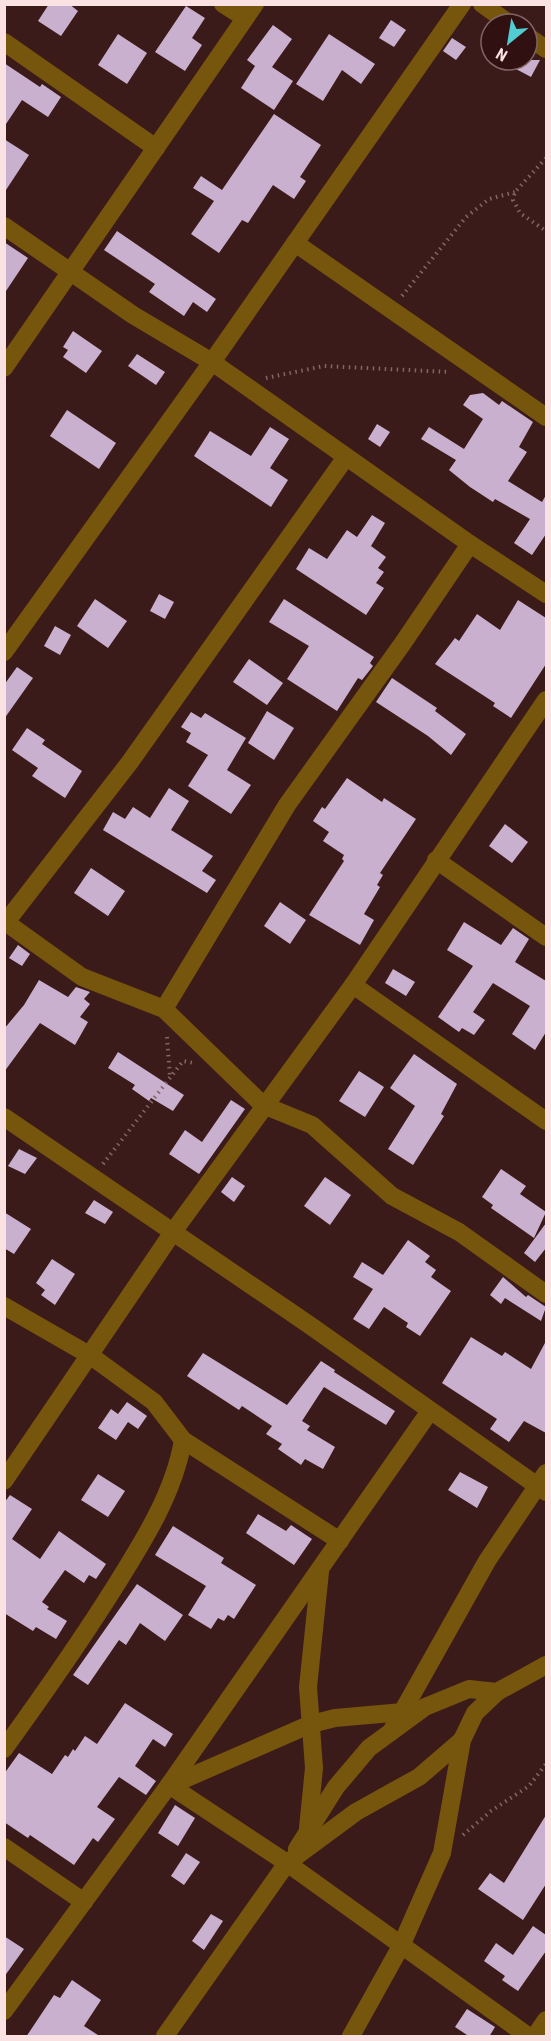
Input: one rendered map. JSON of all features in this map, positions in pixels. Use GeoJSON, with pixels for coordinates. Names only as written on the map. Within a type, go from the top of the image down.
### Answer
{"type":"FeatureCollection","features":[{"type":"Feature","properties":{"kind":"street"},"geometry":{"type":"LineString","coordinates":[[4,368],[250,11],[223,4]]}},
{"type":"Feature","properties":{"kind":"street"},"geometry":{"type":"LineString","coordinates":[[4,652],[212,362],[462,4]]}},
{"type":"Feature","properties":{"kind":"street"},"geometry":{"type":"LineString","coordinates":[[4,42],[156,148]]}},
{"type":"Feature","properties":{"kind":"street"},"geometry":{"type":"LineString","coordinates":[[4,226],[133,315],[242,382],[470,544],[546,594]]}},
{"type":"Feature","properties":{"kind":"street"},"geometry":{"type":"LineString","coordinates":[[295,243],[546,417]]}},
{"type":"Feature","properties":{"kind":"street"},"geometry":{"type":"LineString","coordinates":[[346,457],[130,762],[5,922],[82,976],[164,1009],[263,1105],[312,1125],[392,1196],[459,1232],[546,1294]]}},
{"type":"Feature","properties":{"kind":"street"},"geometry":{"type":"LineString","coordinates":[[164,1009],[287,805],[403,643],[470,544]]}},
{"type":"Feature","properties":{"kind":"street"},"geometry":{"type":"LineString","coordinates":[[4,1480],[91,1356],[173,1232],[263,1105],[353,985],[546,700]]}},
{"type":"Feature","properties":{"kind":"street"},"geometry":{"type":"LineString","coordinates":[[436,861],[546,937]]}},
{"type":"Feature","properties":{"kind":"street"},"geometry":{"type":"LineString","coordinates":[[353,985],[546,1121]]}},
{"type":"Feature","properties":{"kind":"street"},"geometry":{"type":"LineString","coordinates":[[4,1117],[430,1411],[543,1483],[487,1561],[391,1732]]}},
{"type":"Feature","properties":{"kind":"street"},"geometry":{"type":"LineString","coordinates":[[4,1306],[91,1356],[154,1402],[183,1440],[340,1541]]}},
{"type":"Feature","properties":{"kind":"street"},"geometry":{"type":"LineString","coordinates":[[4,2011],[169,1785],[430,1411]]}},
{"type":"Feature","properties":{"kind":"street"},"geometry":{"type":"LineString","coordinates":[[4,1749],[83,1638],[142,1544],[178,1469],[183,1440]]}},
{"type":"Feature","properties":{"kind":"street"},"geometry":{"type":"LineString","coordinates":[[308,1836],[314,1768],[308,1687],[320,1569]]}},
{"type":"Feature","properties":{"kind":"street"},"geometry":{"type":"LineString","coordinates":[[351,2037],[401,1946],[442,1853],[462,1740],[476,1713],[497,1692],[546,1665]]}},
{"type":"Feature","properties":{"kind":"street"},"geometry":{"type":"LineString","coordinates":[[165,2037],[308,1836],[336,1787],[369,1748],[425,1707],[469,1689],[497,1692]]}},
{"type":"Feature","properties":{"kind":"street"},"geometry":{"type":"LineString","coordinates":[[169,1785],[311,1724],[335,1718],[403,1712]]}},
{"type":"Feature","properties":{"kind":"street"},"geometry":{"type":"LineString","coordinates":[[287,1863],[356,1812],[419,1777],[462,1740]]}},
{"type":"Feature","properties":{"kind":"street"},"geometry":{"type":"LineString","coordinates":[[169,1785],[287,1863],[528,2037]]}},
{"type":"Feature","properties":{"kind":"street"},"geometry":{"type":"LineString","coordinates":[[4,1847],[84,1902]]}},
{"type":"Feature","properties":{"kind":"street"},"geometry":{"type":"LineString","coordinates":[[535,2037],[546,2020]]}},
{"type":"Feature","properties":{"kind":"path"},"geometry":{"type":"LineString","coordinates":[[546,158],[515,192],[513,200],[520,213],[546,231]]}},
{"type":"Feature","properties":{"kind":"path"},"geometry":{"type":"LineString","coordinates":[[391,310],[466,217],[489,199],[515,192]]}},
{"type":"Feature","properties":{"kind":"path"},"geometry":{"type":"LineString","coordinates":[[242,382],[324,366],[454,373]]}},
{"type":"Feature","properties":{"kind":"path"},"geometry":{"type":"LineString","coordinates":[[164,1009],[170,1077]]}},
{"type":"Feature","properties":{"kind":"path"},"geometry":{"type":"LineString","coordinates":[[93,1177],[183,1060],[227,1072]]}},
{"type":"Feature","properties":{"kind":"path"},"geometry":{"type":"LineString","coordinates":[[442,1853],[491,1811],[529,1786],[546,1764]]}},
{"type":"Feature","properties":{"kind":"building"},"geometry":{"type":"Polygon","coordinates":[[[49,4],[69,4],[78,11],[61,36],[38,21],[49,4]]]}},
{"type":"Feature","properties":{"kind":"building"},"geometry":{"type":"Polygon","coordinates":[[[186,6],[205,18],[192,38],[202,45],[185,71],[155,52],[186,6]]]}},
{"type":"Feature","properties":{"kind":"building"},"geometry":{"type":"Polygon","coordinates":[[[391,20],[406,30],[394,47],[379,38],[391,20]]]}},
{"type":"Feature","properties":{"kind":"building"},"geometry":{"type":"Polygon","coordinates":[[[273,25],[292,39],[272,67],[293,81],[274,110],[241,88],[255,66],[247,60],[273,25]]]}},
{"type":"Feature","properties":{"kind":"building"},"geometry":{"type":"Polygon","coordinates":[[[118,34],[147,53],[127,84],[98,65],[118,34]]]}},
{"type":"Feature","properties":{"kind":"building"},"geometry":{"type":"Polygon","coordinates":[[[329,34],[375,64],[361,84],[342,70],[323,101],[296,84],[329,34]]]}},
{"type":"Feature","properties":{"kind":"building"},"geometry":{"type":"Polygon","coordinates":[[[452,38],[466,47],[456,60],[443,51],[452,38]]]}},
{"type":"Feature","properties":{"kind":"building"},"geometry":{"type":"Polygon","coordinates":[[[4,63],[40,87],[42,84],[61,97],[48,117],[22,100],[4,127],[4,63]]]}},
{"type":"Feature","properties":{"kind":"building"},"geometry":{"type":"Polygon","coordinates":[[[522,72],[534,72],[531,77],[522,72]]]}},
{"type":"Feature","properties":{"kind":"building"},"geometry":{"type":"Polygon","coordinates":[[[274,114],[321,145],[300,177],[306,181],[294,199],[273,185],[248,223],[242,220],[219,253],[191,234],[214,201],[193,188],[201,176],[222,190],[274,114]]]}},
{"type":"Feature","properties":{"kind":"building"},"geometry":{"type":"Polygon","coordinates":[[[4,139],[29,155],[4,193],[4,139]]]}},
{"type":"Feature","properties":{"kind":"building"},"geometry":{"type":"Polygon","coordinates":[[[117,231],[216,299],[207,312],[193,302],[184,316],[149,292],[155,284],[104,250],[117,231]]]}},
{"type":"Feature","properties":{"kind":"building"},"geometry":{"type":"Polygon","coordinates":[[[4,242],[28,258],[4,294],[4,242]]]}},
{"type":"Feature","properties":{"kind":"building"},"geometry":{"type":"Polygon","coordinates":[[[73,331],[102,351],[86,373],[63,357],[68,350],[63,347],[73,331]]]}},
{"type":"Feature","properties":{"kind":"building"},"geometry":{"type":"Polygon","coordinates":[[[137,354],[165,372],[156,385],[128,366],[137,354]]]}},
{"type":"Feature","properties":{"kind":"building"},"geometry":{"type":"Polygon","coordinates":[[[483,393],[499,405],[502,401],[533,422],[519,447],[527,452],[508,481],[542,502],[546,495],[546,534],[532,555],[514,543],[530,519],[495,499],[493,502],[470,487],[449,470],[456,460],[421,439],[429,427],[464,449],[483,419],[463,405],[470,395],[483,393]]]}},
{"type":"Feature","properties":{"kind":"building"},"geometry":{"type":"Polygon","coordinates":[[[67,410],[116,443],[99,469],[50,436],[67,410]]]}},
{"type":"Feature","properties":{"kind":"building"},"geometry":{"type":"Polygon","coordinates":[[[377,424],[390,432],[380,447],[368,439],[377,424]]]}},
{"type":"Feature","properties":{"kind":"building"},"geometry":{"type":"Polygon","coordinates":[[[270,427],[289,439],[270,468],[288,480],[271,507],[194,456],[210,431],[251,456],[270,427]]]}},
{"type":"Feature","properties":{"kind":"building"},"geometry":{"type":"Polygon","coordinates":[[[372,515],[385,523],[371,546],[386,557],[378,568],[384,572],[376,583],[384,588],[366,615],[296,569],[309,548],[327,559],[347,530],[357,537],[372,515]]]}},
{"type":"Feature","properties":{"kind":"building"},"geometry":{"type":"Polygon","coordinates":[[[159,594],[174,602],[165,619],[150,611],[159,594]]]}},
{"type":"Feature","properties":{"kind":"building"},"geometry":{"type":"Polygon","coordinates":[[[95,599],[127,621],[108,648],[77,626],[95,599]]]}},
{"type":"Feature","properties":{"kind":"building"},"geometry":{"type":"Polygon","coordinates":[[[284,599],[374,657],[370,663],[373,666],[362,680],[358,678],[337,711],[287,679],[309,646],[269,622],[284,599]]]}},
{"type":"Feature","properties":{"kind":"building"},"geometry":{"type":"Polygon","coordinates":[[[518,600],[546,618],[546,664],[511,718],[493,706],[495,703],[435,664],[455,638],[459,641],[477,614],[500,630],[518,600]]]}},
{"type":"Feature","properties":{"kind":"building"},"geometry":{"type":"Polygon","coordinates":[[[55,626],[71,635],[60,655],[44,646],[55,626]]]}},
{"type":"Feature","properties":{"kind":"building"},"geometry":{"type":"Polygon","coordinates":[[[249,659],[283,683],[267,705],[233,682],[249,659]]]}},
{"type":"Feature","properties":{"kind":"building"},"geometry":{"type":"Polygon","coordinates":[[[17,667],[33,678],[4,719],[4,685],[17,667]]]}},
{"type":"Feature","properties":{"kind":"building"},"geometry":{"type":"Polygon","coordinates":[[[392,678],[437,708],[435,711],[466,734],[451,755],[428,736],[376,702],[392,678]]]}},
{"type":"Feature","properties":{"kind":"building"},"geometry":{"type":"Polygon","coordinates":[[[267,711],[294,728],[274,760],[248,743],[267,711]]]}},
{"type":"Feature","properties":{"kind":"building"},"geometry":{"type":"Polygon","coordinates":[[[191,712],[201,718],[205,713],[246,738],[227,770],[251,785],[231,814],[188,786],[208,755],[186,742],[191,733],[181,727],[191,712]]]}},
{"type":"Feature","properties":{"kind":"building"},"geometry":{"type":"Polygon","coordinates":[[[27,728],[45,740],[42,744],[82,771],[65,798],[32,776],[38,768],[12,750],[27,728]]]}},
{"type":"Feature","properties":{"kind":"building"},"geometry":{"type":"Polygon","coordinates":[[[347,778],[382,802],[384,798],[416,819],[380,873],[383,875],[377,885],[380,887],[364,914],[374,920],[360,945],[309,915],[344,861],[342,859],[344,855],[323,841],[329,832],[313,821],[322,807],[325,809],[347,778]]]}},
{"type":"Feature","properties":{"kind":"building"},"geometry":{"type":"Polygon","coordinates":[[[169,788],[189,801],[171,830],[213,856],[202,871],[216,880],[207,893],[103,830],[113,812],[125,819],[133,807],[150,818],[169,788]]]}},
{"type":"Feature","properties":{"kind":"building"},"geometry":{"type":"Polygon","coordinates":[[[505,824],[528,842],[512,863],[489,846],[505,824]]]}},
{"type":"Feature","properties":{"kind":"building"},"geometry":{"type":"Polygon","coordinates":[[[91,868],[125,891],[108,916],[74,893],[91,868]]]}},
{"type":"Feature","properties":{"kind":"building"},"geometry":{"type":"Polygon","coordinates":[[[280,902],[306,920],[290,944],[264,926],[280,902]]]}},
{"type":"Feature","properties":{"kind":"building"},"geometry":{"type":"Polygon","coordinates":[[[464,922],[501,945],[513,928],[529,939],[515,962],[546,981],[546,1032],[535,1050],[512,1034],[530,1006],[493,983],[473,1012],[485,1020],[474,1035],[462,1028],[459,1032],[438,1017],[473,966],[447,950],[464,922]]]}},
{"type":"Feature","properties":{"kind":"building"},"geometry":{"type":"Polygon","coordinates":[[[18,945],[30,954],[22,966],[9,958],[18,945]]]}},
{"type":"Feature","properties":{"kind":"building"},"geometry":{"type":"Polygon","coordinates":[[[393,969],[415,982],[406,996],[385,983],[393,969]]]}},
{"type":"Feature","properties":{"kind":"building"},"geometry":{"type":"Polygon","coordinates":[[[39,980],[68,997],[76,987],[90,992],[84,999],[90,1004],[80,1017],[88,1022],[75,1045],[40,1023],[4,1072],[4,1029],[24,1005],[39,980]]]}},
{"type":"Feature","properties":{"kind":"building"},"geometry":{"type":"Polygon","coordinates":[[[118,1052],[184,1095],[173,1111],[151,1098],[149,1101],[132,1089],[135,1085],[108,1068],[118,1052]]]}},
{"type":"Feature","properties":{"kind":"building"},"geometry":{"type":"Polygon","coordinates":[[[414,1054],[457,1084],[441,1114],[444,1116],[413,1165],[388,1149],[415,1106],[390,1088],[414,1054]]]}},
{"type":"Feature","properties":{"kind":"building"},"geometry":{"type":"Polygon","coordinates":[[[359,1071],[384,1087],[365,1117],[339,1101],[359,1071]]]}},
{"type":"Feature","properties":{"kind":"building"},"geometry":{"type":"Polygon","coordinates":[[[231,1100],[245,1109],[199,1174],[169,1154],[185,1130],[202,1142],[231,1100]]]}},
{"type":"Feature","properties":{"kind":"building"},"geometry":{"type":"Polygon","coordinates":[[[19,1149],[37,1158],[25,1174],[8,1166],[19,1149]]]}},
{"type":"Feature","properties":{"kind":"building"},"geometry":{"type":"Polygon","coordinates":[[[501,1169],[526,1186],[520,1194],[546,1212],[534,1238],[491,1208],[493,1205],[482,1197],[501,1169]]]}},
{"type":"Feature","properties":{"kind":"building"},"geometry":{"type":"Polygon","coordinates":[[[232,1177],[245,1186],[234,1202],[221,1192],[232,1177]]]}},
{"type":"Feature","properties":{"kind":"building"},"geometry":{"type":"Polygon","coordinates":[[[325,1177],[351,1195],[330,1225],[304,1206],[325,1177]]]}},
{"type":"Feature","properties":{"kind":"building"},"geometry":{"type":"Polygon","coordinates":[[[94,1200],[113,1212],[105,1224],[85,1213],[94,1200]]]}},
{"type":"Feature","properties":{"kind":"building"},"geometry":{"type":"Polygon","coordinates":[[[4,1212],[31,1229],[14,1254],[4,1248],[4,1212]]]}},
{"type":"Feature","properties":{"kind":"building"},"geometry":{"type":"Polygon","coordinates":[[[546,1223],[546,1248],[535,1262],[524,1253],[546,1223]]]}},
{"type":"Feature","properties":{"kind":"building"},"geometry":{"type":"Polygon","coordinates":[[[408,1240],[430,1256],[425,1262],[436,1270],[431,1277],[451,1291],[420,1336],[406,1327],[408,1323],[384,1307],[369,1329],[353,1319],[373,1289],[353,1277],[362,1262],[383,1275],[408,1240]]]}},
{"type":"Feature","properties":{"kind":"building"},"geometry":{"type":"Polygon","coordinates":[[[52,1259],[75,1274],[55,1305],[41,1295],[45,1290],[36,1283],[52,1259]]]}},
{"type":"Feature","properties":{"kind":"building"},"geometry":{"type":"Polygon","coordinates":[[[503,1277],[526,1297],[528,1295],[546,1307],[541,1321],[505,1298],[501,1304],[490,1295],[503,1277]]]}},
{"type":"Feature","properties":{"kind":"building"},"geometry":{"type":"Polygon","coordinates":[[[471,1337],[502,1356],[505,1352],[531,1369],[546,1341],[546,1433],[524,1421],[509,1442],[490,1429],[497,1419],[442,1383],[471,1337]]]}},
{"type":"Feature","properties":{"kind":"building"},"geometry":{"type":"Polygon","coordinates":[[[203,1353],[287,1405],[321,1361],[335,1370],[334,1372],[395,1411],[386,1425],[324,1387],[302,1421],[310,1426],[307,1430],[335,1447],[323,1469],[305,1459],[301,1465],[278,1449],[282,1444],[266,1434],[272,1426],[242,1406],[239,1410],[187,1376],[203,1353]]]}},
{"type":"Feature","properties":{"kind":"building"},"geometry":{"type":"Polygon","coordinates":[[[127,1402],[147,1416],[138,1429],[128,1422],[116,1440],[98,1428],[111,1409],[118,1414],[127,1402]]]}},
{"type":"Feature","properties":{"kind":"building"},"geometry":{"type":"Polygon","coordinates":[[[460,1472],[488,1487],[477,1508],[448,1490],[460,1472]]]}},
{"type":"Feature","properties":{"kind":"building"},"geometry":{"type":"Polygon","coordinates":[[[98,1474],[125,1491],[108,1517],[81,1500],[98,1474]]]}},
{"type":"Feature","properties":{"kind":"building"},"geometry":{"type":"Polygon","coordinates":[[[10,1495],[32,1509],[12,1539],[40,1559],[59,1531],[106,1564],[96,1579],[89,1575],[84,1583],[65,1570],[42,1602],[49,1607],[47,1609],[67,1621],[56,1639],[36,1627],[33,1631],[4,1613],[4,1503],[10,1495]]]}},
{"type":"Feature","properties":{"kind":"building"},"geometry":{"type":"Polygon","coordinates":[[[258,1514],[286,1531],[291,1525],[312,1539],[294,1565],[246,1533],[258,1514]]]}},
{"type":"Feature","properties":{"kind":"building"},"geometry":{"type":"Polygon","coordinates":[[[173,1526],[224,1558],[221,1563],[256,1585],[234,1619],[228,1615],[224,1621],[218,1618],[211,1629],[188,1615],[206,1586],[155,1555],[173,1526]]]}},
{"type":"Feature","properties":{"kind":"building"},"geometry":{"type":"Polygon","coordinates":[[[137,1584],[183,1615],[165,1641],[140,1623],[126,1645],[119,1640],[88,1685],[73,1675],[137,1584]]]}},
{"type":"Feature","properties":{"kind":"building"},"geometry":{"type":"Polygon","coordinates":[[[125,1703],[173,1734],[165,1747],[153,1739],[135,1766],[156,1781],[146,1795],[119,1777],[97,1807],[115,1819],[98,1842],[93,1838],[74,1865],[30,1835],[28,1838],[4,1822],[4,1774],[19,1753],[52,1774],[65,1755],[68,1757],[73,1749],[75,1751],[85,1736],[97,1744],[125,1703]]]}},
{"type":"Feature","properties":{"kind":"building"},"geometry":{"type":"Polygon","coordinates":[[[175,1805],[195,1818],[178,1846],[158,1833],[175,1805]]]}},
{"type":"Feature","properties":{"kind":"building"},"geometry":{"type":"Polygon","coordinates":[[[546,1815],[546,1884],[523,1920],[478,1889],[490,1873],[504,1883],[546,1815]]]}},
{"type":"Feature","properties":{"kind":"building"},"geometry":{"type":"Polygon","coordinates":[[[186,1853],[200,1862],[184,1885],[171,1876],[186,1853]]]}},
{"type":"Feature","properties":{"kind":"building"},"geometry":{"type":"Polygon","coordinates":[[[211,1914],[223,1921],[204,1950],[192,1941],[211,1914]]]}},
{"type":"Feature","properties":{"kind":"building"},"geometry":{"type":"Polygon","coordinates":[[[533,1926],[546,1935],[546,1951],[518,1991],[502,1980],[505,1976],[484,1961],[496,1943],[513,1955],[533,1926]]]}},
{"type":"Feature","properties":{"kind":"building"},"geometry":{"type":"Polygon","coordinates":[[[4,1936],[24,1949],[4,1977],[4,1936]]]}},
{"type":"Feature","properties":{"kind":"building"},"geometry":{"type":"Polygon","coordinates":[[[72,1980],[101,2000],[84,2026],[101,2037],[26,2037],[54,1995],[60,1998],[72,1980]]]}},
{"type":"Feature","properties":{"kind":"building"},"geometry":{"type":"Polygon","coordinates":[[[467,2009],[495,2027],[489,2037],[470,2037],[455,2027],[467,2009]]]}}]}
